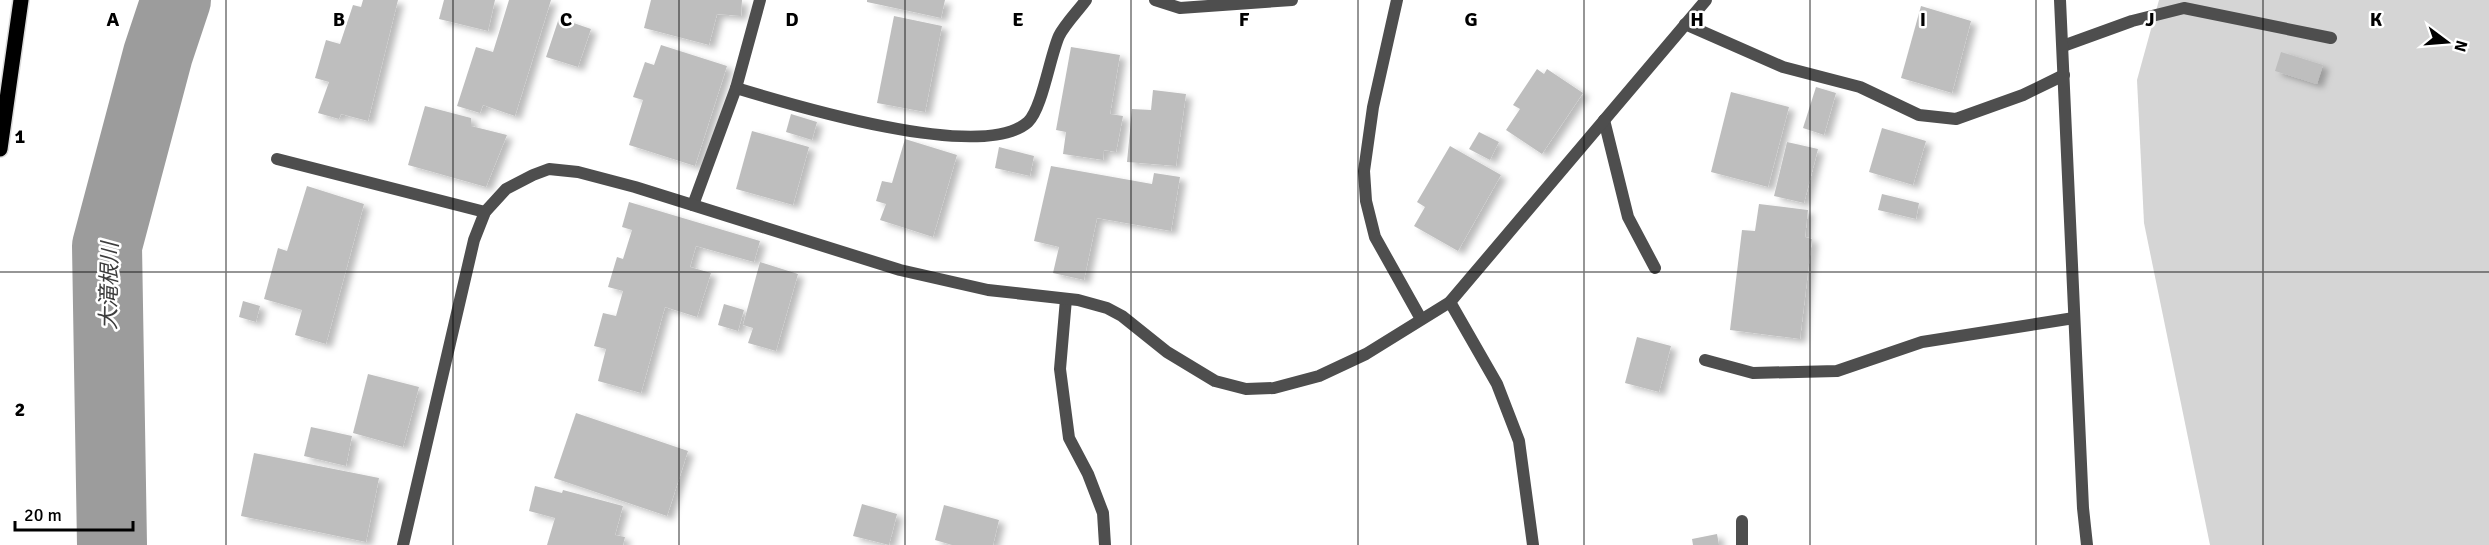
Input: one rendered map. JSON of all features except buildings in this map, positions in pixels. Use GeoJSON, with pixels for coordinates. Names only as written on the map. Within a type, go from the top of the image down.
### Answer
{"type":"FeatureCollection","features":[{"type":"Feature","properties":{"kind":"main road"},"geometry":{"type":"LineString","coordinates":[[0,149],[6,69],[21,0]]}},
{"type":"Feature","properties":{"kind":"street"},"geometry":{"type":"LineString","coordinates":[[693,205],[736,87],[760,0]]}},
{"type":"Feature","properties":{"kind":"street"},"geometry":{"type":"LineString","coordinates":[[736,87],[805,110],[935,135],[984,135],[1013,131],[1030,121],[1059,36],[1086,0]]}},
{"type":"Feature","properties":{"kind":"street"},"geometry":{"type":"LineString","coordinates":[[1155,0],[1180,8],[1292,0]]}},
{"type":"Feature","properties":{"kind":"street"},"geometry":{"type":"LineString","coordinates":[[1397,0],[1373,107],[1364,171],[1366,201],[1375,237],[1422,319]]}},
{"type":"Feature","properties":{"kind":"street"},"geometry":{"type":"LineString","coordinates":[[403,545],[474,240],[485,212],[506,189],[533,175],[549,169],[578,172],[693,205],[900,270],[988,290],[1066,299],[1107,308],[1122,316],[1167,352],[1215,381],[1245,389],[1274,388],[1319,376],[1366,354],[1450,302],[1706,0]]}},
{"type":"Feature","properties":{"kind":"street"},"geometry":{"type":"LineString","coordinates":[[2061,0],[2083,508],[2087,545]]}},
{"type":"Feature","properties":{"kind":"street"},"geometry":{"type":"LineString","coordinates":[[2062,46],[2132,21],[2184,8],[2331,38]]}},
{"type":"Feature","properties":{"kind":"street"},"geometry":{"type":"LineString","coordinates":[[1685,24],[1783,67],[1860,87],[1919,115],[1956,119],[2022,95],[2064,75]]}},
{"type":"Feature","properties":{"kind":"street"},"geometry":{"type":"LineString","coordinates":[[1604,120],[1628,217],[1655,268]]}},
{"type":"Feature","properties":{"kind":"street"},"geometry":{"type":"LineString","coordinates":[[276,159],[485,212]]}},
{"type":"Feature","properties":{"kind":"street"},"geometry":{"type":"LineString","coordinates":[[1066,299],[1060,369],[1069,438],[1088,474],[1103,513],[1105,545]]}},
{"type":"Feature","properties":{"kind":"street"},"geometry":{"type":"LineString","coordinates":[[1450,302],[1497,384],[1519,441],[1533,545]]}},
{"type":"Feature","properties":{"kind":"street"},"geometry":{"type":"LineString","coordinates":[[1705,360],[1754,373],[1837,371],[1922,342],[2074,318]]}},
{"type":"Feature","properties":{"kind":"street"},"geometry":{"type":"LineString","coordinates":[[1742,521],[1742,545]]}},
{"type":"Feature","properties":{"kind":"shaded area"},"geometry":{"type":"Polygon","coordinates":[[[2159,0],[2489,0],[2489,545],[2210,545],[2144,223],[2137,80],[2159,0]]]}},
{"type":"Feature","properties":{"kind":"waterway","name":"大滝根川"},"geometry":{"type":"LineString","coordinates":[[112,545],[107,246],[158,54],[176,0]]}}]}
